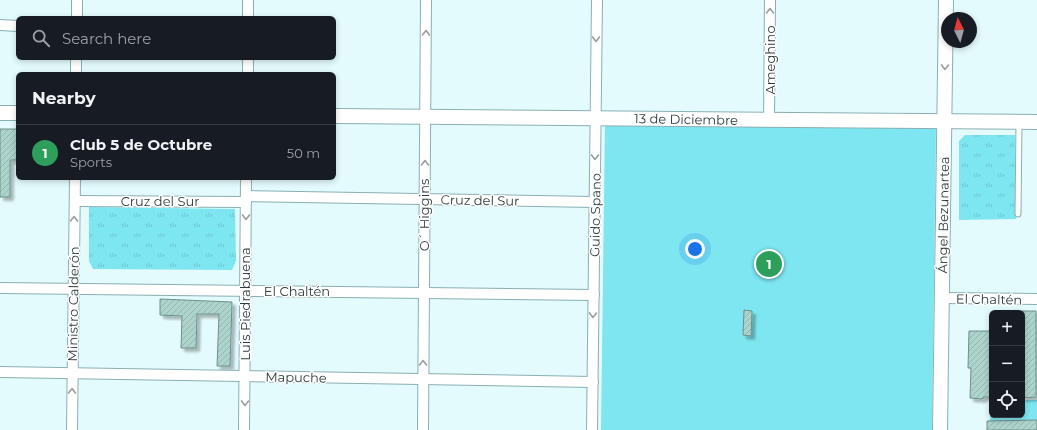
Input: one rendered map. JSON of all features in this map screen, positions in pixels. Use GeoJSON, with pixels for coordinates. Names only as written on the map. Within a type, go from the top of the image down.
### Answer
{"type":"FeatureCollection","features":[{"type":"Feature","properties":{"kind":"street"},"geometry":{"type":"LineString","coordinates":[[77,0],[77,16]]}},
{"type":"Feature","properties":{"kind":"street"},"geometry":{"type":"LineString","coordinates":[[248,0],[248,16]]}},
{"type":"Feature","properties":{"kind":"street","name":"O´ Higgins"},"geometry":{"type":"LineString","coordinates":[[423,430],[426,0]]}},
{"type":"Feature","properties":{"kind":"street","name":"Guido Spano"},"geometry":{"type":"LineString","coordinates":[[592,430],[597,0]]}},
{"type":"Feature","properties":{"kind":"street","name":"Ameghino"},"geometry":{"type":"LineString","coordinates":[[769,120],[770,0]]}},
{"type":"Feature","properties":{"kind":"street","name":"Ángel Bezunartea"},"geometry":{"type":"LineString","coordinates":[[940,430],[946,0]]}},
{"type":"Feature","properties":{"kind":"street"},"geometry":{"type":"LineString","coordinates":[[0,25],[16,26]]}},
{"type":"Feature","properties":{"kind":"street"},"geometry":{"type":"LineString","coordinates":[[76,60],[76,72]]}},
{"type":"Feature","properties":{"kind":"street"},"geometry":{"type":"LineString","coordinates":[[248,60],[248,72]]}},
{"type":"Feature","properties":{"kind":"street"},"geometry":{"type":"LineString","coordinates":[[0,113],[16,113]]}},
{"type":"Feature","properties":{"kind":"street","name":"13 de Diciembre"},"geometry":{"type":"LineString","coordinates":[[336,116],[1037,122]]}},
{"type":"Feature","properties":{"kind":"street","name":"Ministro Calderón"},"geometry":{"type":"LineString","coordinates":[[72,430],[75,180]]}},
{"type":"Feature","properties":{"kind":"street","name":"Luis Piedrabuena"},"geometry":{"type":"LineString","coordinates":[[244,430],[246,180]]}},
{"type":"Feature","properties":{"kind":"street","name":"Cruz del Sur"},"geometry":{"type":"LineString","coordinates":[[75,201],[425,199],[595,202]]}},
{"type":"Feature","properties":{"kind":"street","name":"El Chaltén"},"geometry":{"type":"LineString","coordinates":[[0,288],[594,295]]}},
{"type":"Feature","properties":{"kind":"street","name":"El Chaltén"},"geometry":{"type":"LineString","coordinates":[[942,298],[1037,299]]}},
{"type":"Feature","properties":{"kind":"street","name":"Mapuche"},"geometry":{"type":"LineString","coordinates":[[0,372],[593,382]]}},
{"type":"Feature","properties":{"kind":"lane"},"geometry":{"type":"LineString","coordinates":[[1018,214],[1019,122]]}},
{"type":"Feature","properties":{"kind":"green space"},"geometry":{"type":"Polygon","coordinates":[[[605,123],[936,126],[932,430],[601,430],[605,123]]]}},
{"type":"Feature","properties":{"kind":"green space"},"geometry":{"type":"Polygon","coordinates":[[[965,135],[1015,135],[1016,219],[959,220],[959,141],[965,135]]]}},
{"type":"Feature","properties":{"kind":"green space"},"geometry":{"type":"Polygon","coordinates":[[[89,207],[235,209],[236,261],[232,270],[93,269],[89,261],[89,207]]]}},
{"type":"Feature","properties":{"kind":"green space"},"geometry":{"type":"Polygon","coordinates":[[[1025,400],[1037,400],[1037,420],[990,421],[990,418],[1025,418],[1025,400]]]}},
{"type":"Feature","properties":{"kind":"building"},"geometry":{"type":"Polygon","coordinates":[[[0,129],[16,129],[16,160],[10,160],[10,197],[0,197],[0,129]]]}},
{"type":"Feature","properties":{"kind":"building"},"geometry":{"type":"Polygon","coordinates":[[[160,299],[232,302],[230,366],[217,366],[219,314],[197,314],[196,348],[181,348],[182,316],[160,315],[160,299]]]}},
{"type":"Feature","properties":{"kind":"building"},"geometry":{"type":"Polygon","coordinates":[[[744,310],[752,311],[751,336],[743,335],[744,310]]]}},
{"type":"Feature","properties":{"kind":"building"},"geometry":{"type":"Polygon","coordinates":[[[1025,311],[1036,311],[1036,397],[1025,398],[1025,311]]]}},
{"type":"Feature","properties":{"kind":"building"},"geometry":{"type":"Polygon","coordinates":[[[969,331],[989,331],[989,397],[984,397],[982,399],[970,398],[971,368],[968,368],[969,331]]]}},
{"type":"Feature","properties":{"kind":"building"},"geometry":{"type":"Polygon","coordinates":[[[1037,420],[1037,430],[987,430],[987,421],[1037,420]]]}},
{"type":"Feature","properties":{"kind":"place","name":"Club 5 de Octubre"},"geometry":{"type":"Point","coordinates":[769,264]}}]}
